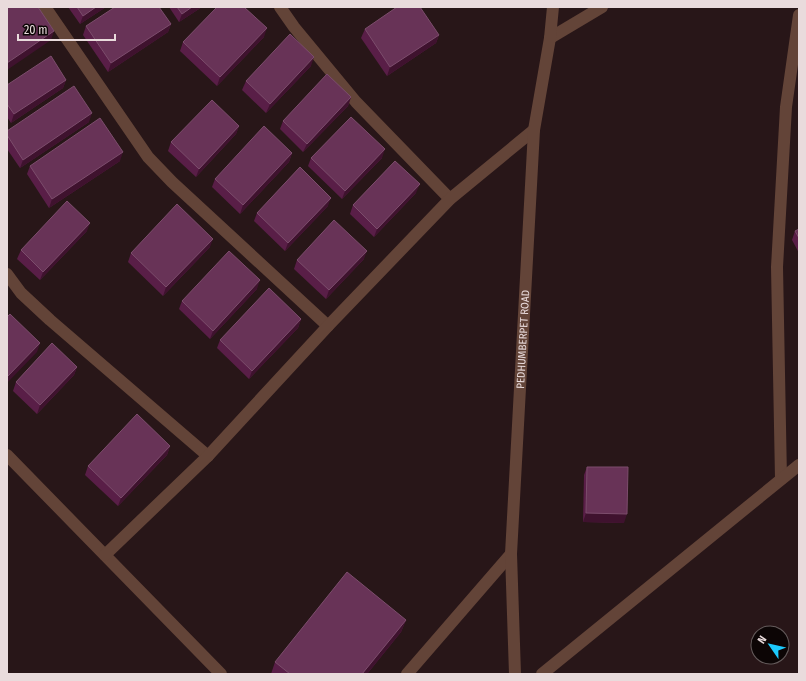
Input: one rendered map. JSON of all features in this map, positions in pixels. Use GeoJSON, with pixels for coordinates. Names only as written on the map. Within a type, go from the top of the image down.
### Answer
{"type":"FeatureCollection","features":[{"type":"Feature","properties":{"kind":"street"},"geometry":{"type":"LineString","coordinates":[[44,7],[148,156],[172,182],[328,326]]}},
{"type":"Feature","properties":{"kind":"street"},"geometry":{"type":"LineString","coordinates":[[280,7],[294,27],[356,102],[450,199]]}},
{"type":"Feature","properties":{"kind":"street","name":"PEDHUMBERPET ROAD"},"geometry":{"type":"LineString","coordinates":[[515,674],[511,554],[534,130],[550,38],[553,7]]}},
{"type":"Feature","properties":{"kind":"street"},"geometry":{"type":"LineString","coordinates":[[550,38],[602,7]]}},
{"type":"Feature","properties":{"kind":"street"},"geometry":{"type":"LineString","coordinates":[[781,479],[777,267],[786,107],[799,15]]}},
{"type":"Feature","properties":{"kind":"street"},"geometry":{"type":"LineString","coordinates":[[104,556],[208,456],[328,326],[450,199],[534,130]]}},
{"type":"Feature","properties":{"kind":"street"},"geometry":{"type":"LineString","coordinates":[[7,274],[21,293],[50,320],[208,456]]}},
{"type":"Feature","properties":{"kind":"street"},"geometry":{"type":"LineString","coordinates":[[7,455],[104,556],[221,674]]}},
{"type":"Feature","properties":{"kind":"street"},"geometry":{"type":"LineString","coordinates":[[542,674],[799,465]]}},
{"type":"Feature","properties":{"kind":"street"},"geometry":{"type":"LineString","coordinates":[[407,674],[511,554]]}},
{"type":"Feature","properties":{"kind":"building"},"geometry":{"type":"Polygon","coordinates":[[[7,7],[38,7],[54,31],[7,63],[7,7]]]}},
{"type":"Feature","properties":{"kind":"building"},"geometry":{"type":"Polygon","coordinates":[[[77,7],[96,7],[83,16],[77,7]]]}},
{"type":"Feature","properties":{"kind":"building"},"geometry":{"type":"Polygon","coordinates":[[[115,7],[159,7],[171,24],[111,63],[86,26],[115,7]]]}},
{"type":"Feature","properties":{"kind":"building"},"geometry":{"type":"Polygon","coordinates":[[[177,7],[192,7],[182,14],[177,7]]]}},
{"type":"Feature","properties":{"kind":"building"},"geometry":{"type":"Polygon","coordinates":[[[217,7],[244,7],[267,28],[220,77],[183,42],[217,7]]]}},
{"type":"Feature","properties":{"kind":"building"},"geometry":{"type":"Polygon","coordinates":[[[397,7],[420,7],[439,35],[390,67],[365,29],[397,7]]]}},
{"type":"Feature","properties":{"kind":"building"},"geometry":{"type":"Polygon","coordinates":[[[290,34],[314,57],[270,104],[246,81],[290,34]]]}},
{"type":"Feature","properties":{"kind":"building"},"geometry":{"type":"Polygon","coordinates":[[[51,56],[66,80],[14,114],[7,104],[7,85],[51,56]]]}},
{"type":"Feature","properties":{"kind":"building"},"geometry":{"type":"Polygon","coordinates":[[[327,74],[351,97],[307,144],[283,121],[327,74]]]}},
{"type":"Feature","properties":{"kind":"building"},"geometry":{"type":"Polygon","coordinates":[[[74,86],[92,113],[23,160],[7,135],[7,131],[74,86]]]}},
{"type":"Feature","properties":{"kind":"building"},"geometry":{"type":"Polygon","coordinates":[[[212,100],[239,126],[199,169],[171,142],[212,100]]]}},
{"type":"Feature","properties":{"kind":"building"},"geometry":{"type":"Polygon","coordinates":[[[351,117],[385,149],[345,191],[311,158],[351,117]]]}},
{"type":"Feature","properties":{"kind":"building"},"geometry":{"type":"Polygon","coordinates":[[[100,118],[123,152],[52,199],[30,166],[100,118]]]}},
{"type":"Feature","properties":{"kind":"building"},"geometry":{"type":"Polygon","coordinates":[[[264,126],[292,153],[243,205],[215,179],[264,126]]]}},
{"type":"Feature","properties":{"kind":"building"},"geometry":{"type":"Polygon","coordinates":[[[395,161],[420,184],[377,229],[353,205],[395,161]]]}},
{"type":"Feature","properties":{"kind":"building"},"geometry":{"type":"Polygon","coordinates":[[[300,167],[331,198],[288,243],[257,213],[300,167]]]}},
{"type":"Feature","properties":{"kind":"building"},"geometry":{"type":"Polygon","coordinates":[[[67,201],[90,223],[43,272],[21,250],[67,201]]]}},
{"type":"Feature","properties":{"kind":"building"},"geometry":{"type":"Polygon","coordinates":[[[177,204],[213,239],[166,287],[131,253],[177,204]]]}},
{"type":"Feature","properties":{"kind":"building"},"geometry":{"type":"Polygon","coordinates":[[[334,220],[367,251],[329,290],[297,260],[334,220]]]}},
{"type":"Feature","properties":{"kind":"building"},"geometry":{"type":"Polygon","coordinates":[[[799,229],[799,238],[795,231],[799,229]]]}},
{"type":"Feature","properties":{"kind":"building"},"geometry":{"type":"Polygon","coordinates":[[[229,251],[260,280],[213,331],[182,301],[229,251]]]}},
{"type":"Feature","properties":{"kind":"building"},"geometry":{"type":"Polygon","coordinates":[[[269,288],[301,319],[252,371],[220,340],[269,288]]]}},
{"type":"Feature","properties":{"kind":"building"},"geometry":{"type":"Polygon","coordinates":[[[10,314],[40,343],[7,377],[7,317],[10,314]]]}},
{"type":"Feature","properties":{"kind":"building"},"geometry":{"type":"Polygon","coordinates":[[[52,343],[77,367],[40,405],[16,382],[52,343]]]}},
{"type":"Feature","properties":{"kind":"building"},"geometry":{"type":"Polygon","coordinates":[[[137,414],[170,446],[121,498],[88,466],[137,414]]]}},
{"type":"Feature","properties":{"kind":"building"},"geometry":{"type":"Polygon","coordinates":[[[587,467],[628,467],[627,514],[586,513],[587,467]]]}},
{"type":"Feature","properties":{"kind":"building"},"geometry":{"type":"Polygon","coordinates":[[[347,572],[406,620],[362,674],[290,674],[275,662],[347,572]]]}}]}
